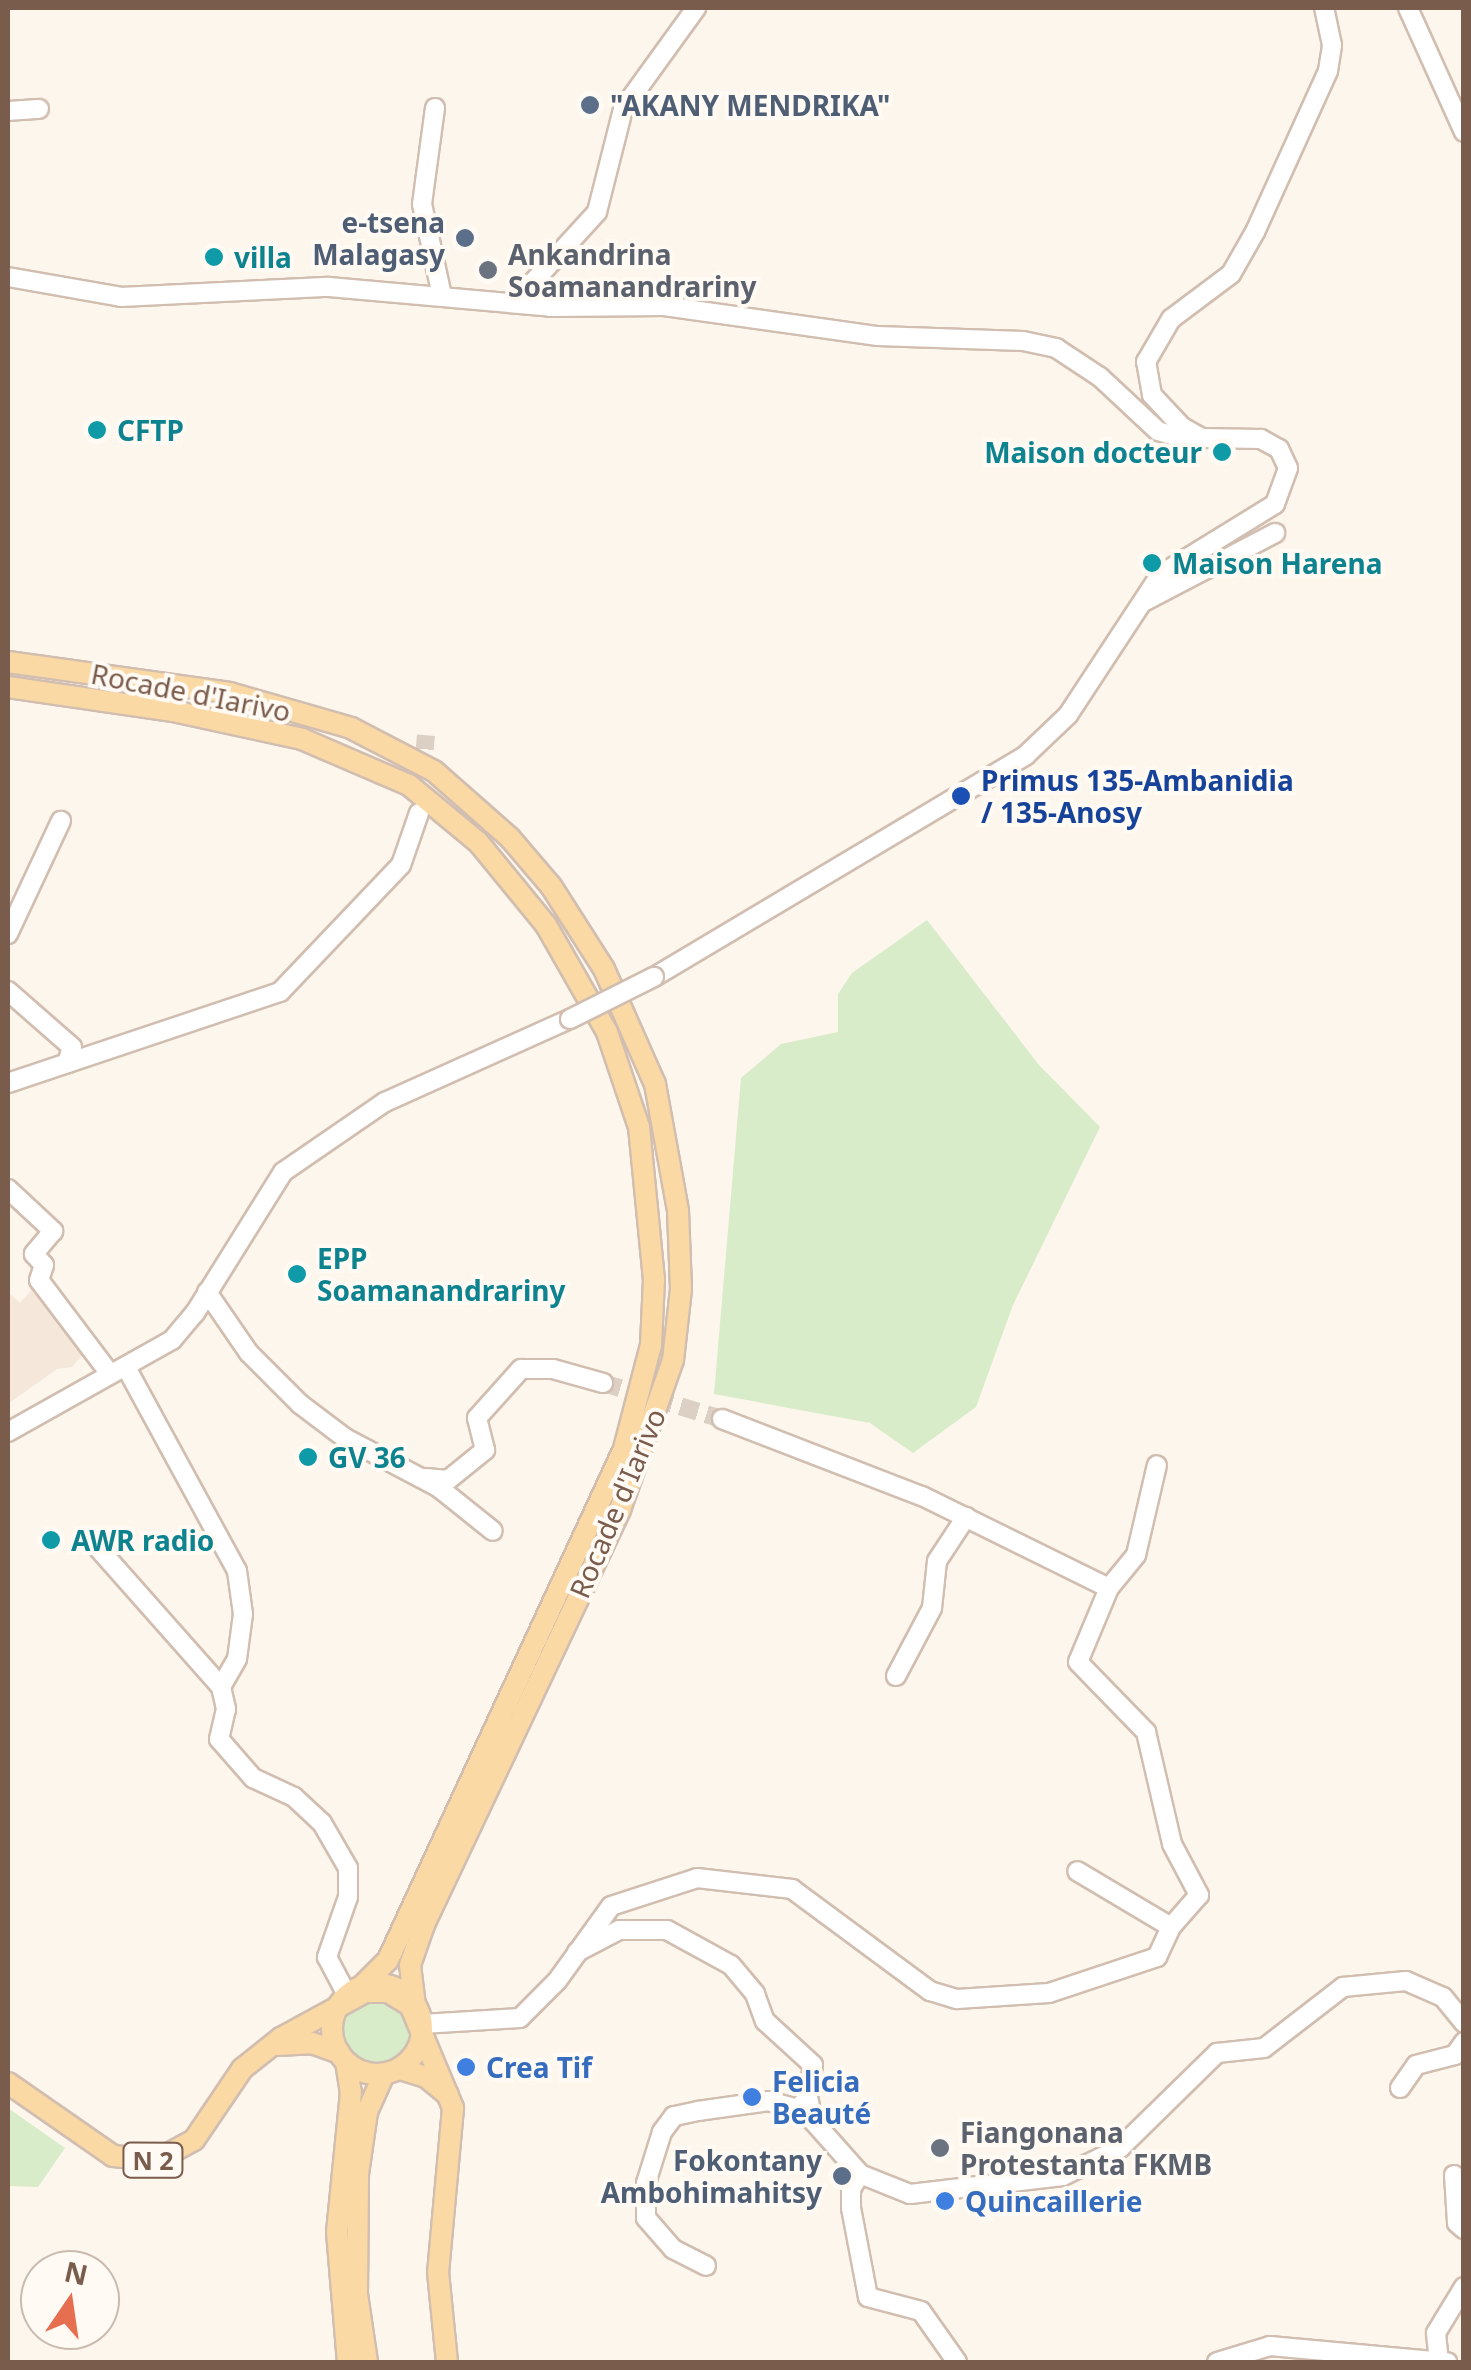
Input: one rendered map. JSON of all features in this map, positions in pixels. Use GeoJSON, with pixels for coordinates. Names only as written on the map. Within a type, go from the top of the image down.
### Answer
{"type":"FeatureCollection","features":[{"type":"Feature","properties":{"kind":"main road","name":"Rocade d'Iarivo"},"geometry":{"type":"LineString","coordinates":[[8,662],[230,693],[350,728],[434,771],[510,838],[551,886],[604,969],[656,1084],[678,1212],[680,1289],[672,1360],[620,1510],[424,1925],[410,1965],[420,2022]]}},
{"type":"Feature","properties":{"kind":"main road","name":"Rocade d'Iarivo"},"geometry":{"type":"LineString","coordinates":[[8,687],[173,711],[302,738],[408,785],[519,885],[574,968],[626,1079],[652,1217],[650,1345],[637,1408],[594,1524],[388,1960],[348,1997]]}},
{"type":"Feature","properties":{"kind":"main road"},"geometry":{"type":"LineString","coordinates":[[348,2362],[337,2232],[351,2092],[333,2039],[348,1997],[392,1986],[420,2022],[368,2112],[358,2174],[357,2294],[367,2362]]}},
{"type":"Feature","properties":{"kind":"main road","name":"N 2"},"geometry":{"type":"LineString","coordinates":[[8,2083],[113,2156],[156,2160],[194,2140],[242,2069],[270,2046],[348,1997],[388,1992],[410,2005],[450,2096],[454,2135],[438,2272],[447,2362]]}},
{"type":"Feature","properties":{"kind":"main road"},"geometry":{"type":"LineString","coordinates":[[270,2046],[312,2044],[342,2058],[426,2077],[450,2096]]}},
{"type":"Feature","properties":{"kind":"street"},"geometry":{"type":"LineString","coordinates":[[514,303],[596,212],[623,109],[696,8]]}},
{"type":"Feature","properties":{"kind":"street"},"geometry":{"type":"LineString","coordinates":[[1202,438],[1160,407],[1148,386],[1146,362],[1171,319],[1231,274],[1255,232],[1328,71],[1332,45],[1324,8]]}},
{"type":"Feature","properties":{"kind":"street"},"geometry":{"type":"LineString","coordinates":[[1408,8],[1464,132]]}},
{"type":"Feature","properties":{"kind":"street"},"geometry":{"type":"LineString","coordinates":[[435,108],[422,204],[442,296]]}},
{"type":"Feature","properties":{"kind":"street"},"geometry":{"type":"LineString","coordinates":[[8,112],[39,110]]}},
{"type":"Feature","properties":{"kind":"street"},"geometry":{"type":"LineString","coordinates":[[8,277],[159,300],[329,287],[514,303],[664,306],[878,336],[1023,341],[1073,359],[1158,432],[1269,442],[1288,468],[1275,504],[1160,575],[1136,606],[1068,715],[1026,756],[654,977],[386,1102],[283,1172],[172,1340],[8,1432]]}},
{"type":"Feature","properties":{"kind":"street"},"geometry":{"type":"LineString","coordinates":[[1136,606],[1275,533]]}},
{"type":"Feature","properties":{"kind":"street"},"geometry":{"type":"LineString","coordinates":[[8,1083],[280,992],[401,865],[419,813]]}},
{"type":"Feature","properties":{"kind":"street"},"geometry":{"type":"LineString","coordinates":[[8,934],[61,821]]}},
{"type":"Feature","properties":{"kind":"street"},"geometry":{"type":"LineString","coordinates":[[8,990],[72,1047],[67,1063]]}},
{"type":"Feature","properties":{"kind":"street"},"geometry":{"type":"LineString","coordinates":[[8,1190],[52,1232],[34,1254],[44,1265],[39,1280],[118,1371],[237,1572],[243,1614],[237,1660],[222,1688]]}},
{"type":"Feature","properties":{"kind":"street"},"geometry":{"type":"LineString","coordinates":[[207,1292],[249,1353],[300,1404],[345,1438],[416,1475],[494,1532]]}},
{"type":"Feature","properties":{"kind":"street"},"geometry":{"type":"LineString","coordinates":[[416,1475],[448,1480],[485,1450],[477,1418],[521,1369],[553,1369],[603,1383]]}},
{"type":"Feature","properties":{"kind":"street"},"geometry":{"type":"LineString","coordinates":[[722,1419],[966,1517],[1109,1588]]}},
{"type":"Feature","properties":{"kind":"street"},"geometry":{"type":"LineString","coordinates":[[420,2022],[520,2018],[558,1982],[611,1906],[697,1878],[792,1889],[930,1991],[957,1999],[1049,1994],[1157,1958],[1171,1927],[1199,1895],[1172,1844],[1146,1732],[1078,1662],[1109,1588],[1136,1556],[1157,1465]]}},
{"type":"Feature","properties":{"kind":"street"},"geometry":{"type":"LineString","coordinates":[[896,1676],[932,1608],[938,1561],[966,1517]]}},
{"type":"Feature","properties":{"kind":"street"},"geometry":{"type":"LineString","coordinates":[[99,1548],[222,1688],[226,1708],[219,1738],[253,1778],[294,1796],[322,1823],[348,1868],[348,1897],[327,1958],[328,1971],[348,1997]]}},
{"type":"Feature","properties":{"kind":"street"},"geometry":{"type":"LineString","coordinates":[[1078,1872],[1171,1927]]}},
{"type":"Feature","properties":{"kind":"street"},"geometry":{"type":"LineString","coordinates":[[575,1953],[644,1926],[713,1952],[744,1978],[765,2021],[808,2055],[814,2076],[808,2097],[798,2109],[769,2101],[674,2116],[662,2132],[646,2183],[646,2218],[672,2249],[706,2266]]}},
{"type":"Feature","properties":{"kind":"street"},"geometry":{"type":"LineString","coordinates":[[808,2097],[813,2120],[860,2174],[910,2194],[1063,2176],[1120,2148],[1217,2052],[1264,2048],[1344,1987],[1406,1981],[1443,1996],[1464,2024]]}},
{"type":"Feature","properties":{"kind":"street"},"geometry":{"type":"LineString","coordinates":[[1400,2088],[1416,2065],[1455,2056],[1464,2042]]}},
{"type":"Feature","properties":{"kind":"street"},"geometry":{"type":"LineString","coordinates":[[860,2174],[851,2189],[851,2208],[868,2297],[921,2311],[957,2362]]}},
{"type":"Feature","properties":{"kind":"street"},"geometry":{"type":"LineString","coordinates":[[1454,2175],[1457,2223],[1464,2229]]}},
{"type":"Feature","properties":{"kind":"street"},"geometry":{"type":"LineString","coordinates":[[1439,2362],[1436,2333],[1464,2287]]}},
{"type":"Feature","properties":{"kind":"street"},"geometry":{"type":"LineString","coordinates":[[1217,2362],[1270,2346],[1447,2362]]}},
{"type":"Feature","properties":{"kind":"shaded area"},"geometry":{"type":"Polygon","coordinates":[[[35,1286],[86,1351],[72,1367],[57,1369],[8,1404],[8,1292],[20,1303],[35,1286]]]}},
{"type":"Feature","properties":{"kind":"green space"},"geometry":{"type":"Polygon","coordinates":[[[927,920],[1039,1065],[1100,1127],[1013,1305],[976,1407],[913,1453],[870,1423],[714,1394],[741,1078],[781,1044],[838,1032],[838,994],[852,973],[927,920]]]}},
{"type":"Feature","properties":{"kind":"green space"},"geometry":{"type":"Polygon","coordinates":[[[377,1997],[400,2007],[410,2030],[400,2053],[377,2063],[354,2053],[344,2030],[354,2007],[377,1997]]]}},
{"type":"Feature","properties":{"kind":"green space"},"geometry":{"type":"Polygon","coordinates":[[[8,2108],[65,2148],[38,2187],[8,2186],[8,2108]]]}},
{"type":"Feature","properties":{"kind":"tunnel"},"geometry":{"type":"LineString","coordinates":[[420,803],[426,735]]}},
{"type":"Feature","properties":{"kind":"tunnel"},"geometry":{"type":"LineString","coordinates":[[603,1383],[722,1419]]}},
{"type":"Feature","properties":{"kind":"place","name":"\"AKANY MENDRIKA\""},"geometry":{"type":"Point","coordinates":[590,105]}},
{"type":"Feature","properties":{"kind":"place","name":"e-tsena Malagasy"},"geometry":{"type":"Point","coordinates":[465,238]}},
{"type":"Feature","properties":{"kind":"place","name":"villa"},"geometry":{"type":"Point","coordinates":[214,257]}},
{"type":"Feature","properties":{"kind":"place","name":"Ankandrina Soamanandrariny"},"geometry":{"type":"Point","coordinates":[488,270]}},
{"type":"Feature","properties":{"kind":"place","name":"CFTP"},"geometry":{"type":"Point","coordinates":[97,430]}},
{"type":"Feature","properties":{"kind":"place","name":"Maison docteur"},"geometry":{"type":"Point","coordinates":[1222,452]}},
{"type":"Feature","properties":{"kind":"place","name":"Maison Harena"},"geometry":{"type":"Point","coordinates":[1152,563]}},
{"type":"Feature","properties":{"kind":"place","name":"Primus 135-Ambanidia / 135-Anosy"},"geometry":{"type":"Point","coordinates":[961,796]}},
{"type":"Feature","properties":{"kind":"place","name":"EPP Soamanandrariny"},"geometry":{"type":"Point","coordinates":[297,1274]}},
{"type":"Feature","properties":{"kind":"place","name":"GV 36"},"geometry":{"type":"Point","coordinates":[308,1457]}},
{"type":"Feature","properties":{"kind":"place","name":"AWR radio"},"geometry":{"type":"Point","coordinates":[51,1540]}},
{"type":"Feature","properties":{"kind":"place","name":"Crea Tif"},"geometry":{"type":"Point","coordinates":[466,2067]}},
{"type":"Feature","properties":{"kind":"place","name":"Felicia Beauté"},"geometry":{"type":"Point","coordinates":[752,2097]}},
{"type":"Feature","properties":{"kind":"place","name":"Fiangonana Protestanta FKMB"},"geometry":{"type":"Point","coordinates":[940,2148]}},
{"type":"Feature","properties":{"kind":"place","name":"Fokontany Ambohimahitsy"},"geometry":{"type":"Point","coordinates":[842,2176]}},
{"type":"Feature","properties":{"kind":"place","name":"Quincaillerie"},"geometry":{"type":"Point","coordinates":[945,2201]}}]}
